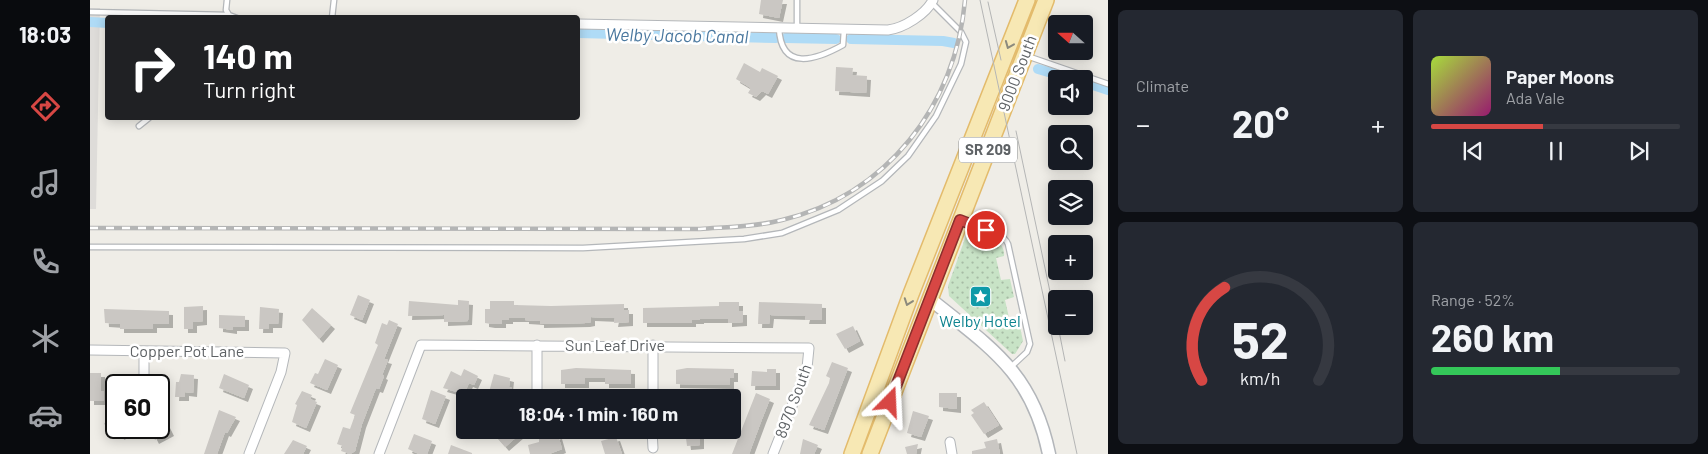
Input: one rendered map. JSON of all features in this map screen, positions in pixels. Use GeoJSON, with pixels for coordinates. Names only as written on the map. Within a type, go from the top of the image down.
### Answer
{"type":"FeatureCollection","features":[{"type":"Feature","properties":{"kind":"main road","name":"9000 South"},"geometry":{"type":"LineString","coordinates":[[852,454],[1027,0]]}},
{"type":"Feature","properties":{"kind":"main road","name":"9000 South"},"geometry":{"type":"LineString","coordinates":[[870,454],[1046,0]]}},
{"type":"Feature","properties":{"kind":"main road"},"geometry":{"type":"LineString","coordinates":[[983,110],[976,147],[966,179],[925,288],[925,293],[975,334],[1010,367],[1033,402],[1049,454]]}},
{"type":"Feature","properties":{"kind":"street"},"geometry":{"type":"LineString","coordinates":[[580,24],[844,30],[898,28],[933,1]]}},
{"type":"Feature","properties":{"kind":"street"},"geometry":{"type":"LineString","coordinates":[[537,345],[537,389]]}},
{"type":"Feature","properties":{"kind":"street"},"geometry":{"type":"LineString","coordinates":[[653,345],[653,389]]}},
{"type":"Feature","properties":{"kind":"street","name":"Sun Leaf Drive"},"geometry":{"type":"LineString","coordinates":[[379,454],[421,346],[653,345],[809,348]]}},
{"type":"Feature","properties":{"kind":"street","name":"8970 South"},"geometry":{"type":"LineString","coordinates":[[773,454],[807,368],[809,348]]}},
{"type":"Feature","properties":{"kind":"street","name":"Copper Pot Lane"},"geometry":{"type":"LineString","coordinates":[[90,350],[285,353],[281,372],[249,454]]}},
{"type":"Feature","properties":{"kind":"street"},"geometry":{"type":"LineString","coordinates":[[144,351],[144,374]]}},
{"type":"Feature","properties":{"kind":"street"},"geometry":{"type":"LineString","coordinates":[[652,439],[653,448]]}},
{"type":"Feature","properties":{"kind":"street"},"geometry":{"type":"LineString","coordinates":[[950,442],[952,454]]}},
{"type":"Feature","properties":{"kind":"lane"},"geometry":{"type":"LineString","coordinates":[[226,0],[226,10],[229,15]]}},
{"type":"Feature","properties":{"kind":"lane"},"geometry":{"type":"LineString","coordinates":[[332,15],[334,0]]}},
{"type":"Feature","properties":{"kind":"lane"},"geometry":{"type":"LineString","coordinates":[[797,0],[797,28]]}},
{"type":"Feature","properties":{"kind":"lane"},"geometry":{"type":"LineString","coordinates":[[90,247],[583,248],[744,239],[782,233],[845,206],[882,181],[908,156],[936,116],[961,64],[966,42],[961,32],[933,1]]}},
{"type":"Feature","properties":{"kind":"lane"},"geometry":{"type":"LineString","coordinates":[[90,12],[188,15]]}},
{"type":"Feature","properties":{"kind":"lane"},"geometry":{"type":"LineString","coordinates":[[779,28],[780,43],[789,54],[803,59],[819,58],[843,45],[844,30]]}},
{"type":"Feature","properties":{"kind":"lane"},"geometry":{"type":"LineString","coordinates":[[1024,55],[1108,84]]}},
{"type":"Feature","properties":{"kind":"lane"},"geometry":{"type":"LineString","coordinates":[[139,126],[146,120]]}},
{"type":"Feature","properties":{"kind":"lane"},"geometry":{"type":"LineString","coordinates":[[960,220],[1000,235],[1007,241],[1030,344],[1027,352],[1010,367]]}},
{"type":"Feature","properties":{"kind":"shaded area"},"geometry":{"type":"Polygon","coordinates":[[[90,8],[100,8],[96,209],[90,209],[90,8]]]}},
{"type":"Feature","properties":{"kind":"green space"},"geometry":{"type":"Polygon","coordinates":[[[968,230],[992,238],[1004,250],[1004,256],[996,258],[1001,280],[1010,279],[1014,297],[1005,300],[1010,322],[1019,322],[1023,341],[1015,354],[1012,354],[949,296],[948,286],[968,230]]]}},
{"type":"Feature","properties":{"kind":"building"},"geometry":{"type":"Polygon","coordinates":[[[761,0],[783,0],[779,18],[759,14],[761,0]]]}},
{"type":"Feature","properties":{"kind":"building"},"geometry":{"type":"Polygon","coordinates":[[[744,63],[760,72],[762,68],[778,76],[768,94],[762,91],[756,97],[748,93],[751,88],[736,79],[744,63]]]}},
{"type":"Feature","properties":{"kind":"building"},"geometry":{"type":"Polygon","coordinates":[[[836,67],[853,68],[852,75],[867,76],[866,93],[835,91],[836,67]]]}},
{"type":"Feature","properties":{"kind":"building"},"geometry":{"type":"Polygon","coordinates":[[[358,295],[370,300],[362,320],[350,315],[358,295]]]}},
{"type":"Feature","properties":{"kind":"building"},"geometry":{"type":"Polygon","coordinates":[[[458,300],[469,301],[468,321],[444,322],[444,315],[408,316],[409,301],[458,305],[458,300]]]}},
{"type":"Feature","properties":{"kind":"building"},"geometry":{"type":"Polygon","coordinates":[[[490,301],[514,301],[514,305],[551,306],[624,304],[624,310],[629,310],[629,322],[614,323],[615,318],[591,317],[591,322],[586,323],[540,324],[540,321],[525,320],[525,318],[509,318],[509,320],[502,320],[502,324],[491,324],[485,323],[485,309],[490,309],[490,301]]]}},
{"type":"Feature","properties":{"kind":"building"},"geometry":{"type":"Polygon","coordinates":[[[719,302],[739,302],[739,311],[743,311],[743,322],[728,323],[728,319],[700,319],[692,320],[692,323],[643,323],[643,308],[719,306],[719,302]]]}},
{"type":"Feature","properties":{"kind":"building"},"geometry":{"type":"Polygon","coordinates":[[[759,302],[822,304],[822,320],[805,320],[806,316],[770,315],[769,324],[758,324],[759,302]]]}},
{"type":"Feature","properties":{"kind":"building"},"geometry":{"type":"Polygon","coordinates":[[[203,306],[203,321],[193,322],[193,329],[184,329],[184,307],[203,306]]]}},
{"type":"Feature","properties":{"kind":"building"},"geometry":{"type":"Polygon","coordinates":[[[260,307],[279,309],[278,324],[269,324],[269,329],[259,329],[260,307]]]}},
{"type":"Feature","properties":{"kind":"building"},"geometry":{"type":"Polygon","coordinates":[[[312,308],[331,325],[319,339],[302,320],[312,308]]]}},
{"type":"Feature","properties":{"kind":"building"},"geometry":{"type":"Polygon","coordinates":[[[104,309],[169,311],[169,324],[153,324],[153,329],[120,329],[120,324],[105,323],[104,309]]]}},
{"type":"Feature","properties":{"kind":"building"},"geometry":{"type":"Polygon","coordinates":[[[219,315],[245,316],[245,327],[233,327],[233,330],[219,328],[219,315]]]}},
{"type":"Feature","properties":{"kind":"building"},"geometry":{"type":"Polygon","coordinates":[[[389,320],[398,324],[384,359],[388,360],[382,375],[384,376],[379,389],[376,388],[362,424],[355,451],[350,454],[341,451],[343,446],[337,444],[343,427],[350,429],[355,415],[350,413],[378,345],[375,343],[382,323],[387,325],[389,320]]]}},
{"type":"Feature","properties":{"kind":"building"},"geometry":{"type":"Polygon","coordinates":[[[853,326],[860,341],[845,349],[836,334],[853,326]]]}},
{"type":"Feature","properties":{"kind":"building"},"geometry":{"type":"Polygon","coordinates":[[[325,359],[338,365],[327,390],[310,383],[315,373],[318,374],[325,359]]]}},
{"type":"Feature","properties":{"kind":"building"},"geometry":{"type":"Polygon","coordinates":[[[832,362],[848,368],[824,430],[809,425],[829,383],[830,378],[826,376],[832,362]]]}},
{"type":"Feature","properties":{"kind":"building"},"geometry":{"type":"Polygon","coordinates":[[[576,368],[631,370],[631,384],[605,384],[605,378],[585,378],[585,384],[561,384],[561,370],[576,368]]]}},
{"type":"Feature","properties":{"kind":"building"},"geometry":{"type":"Polygon","coordinates":[[[687,368],[734,369],[734,378],[730,378],[730,385],[676,384],[676,370],[687,368]]]}},
{"type":"Feature","properties":{"kind":"building"},"geometry":{"type":"Polygon","coordinates":[[[464,369],[478,376],[474,385],[469,383],[466,389],[456,389],[456,392],[443,388],[451,371],[461,376],[464,369]]]}},
{"type":"Feature","properties":{"kind":"building"},"geometry":{"type":"Polygon","coordinates":[[[767,369],[776,369],[776,386],[751,386],[752,371],[767,372],[767,369]]]}},
{"type":"Feature","properties":{"kind":"building"},"geometry":{"type":"Polygon","coordinates":[[[90,373],[101,373],[101,391],[104,391],[104,401],[90,401],[90,373]]]}},
{"type":"Feature","properties":{"kind":"building"},"geometry":{"type":"Polygon","coordinates":[[[181,374],[194,375],[193,393],[185,392],[185,397],[175,397],[176,382],[179,382],[181,374]]]}},
{"type":"Feature","properties":{"kind":"building"},"geometry":{"type":"Polygon","coordinates":[[[224,374],[249,385],[244,398],[219,388],[224,374]]]}},
{"type":"Feature","properties":{"kind":"building"},"geometry":{"type":"Polygon","coordinates":[[[494,374],[510,378],[509,387],[512,389],[490,389],[494,374]]]}},
{"type":"Feature","properties":{"kind":"building"},"geometry":{"type":"Polygon","coordinates":[[[431,390],[446,396],[435,424],[422,419],[431,390]]]}},
{"type":"Feature","properties":{"kind":"building"},"geometry":{"type":"Polygon","coordinates":[[[302,391],[312,395],[310,399],[317,402],[306,428],[292,422],[297,405],[295,404],[302,391]]]}},
{"type":"Feature","properties":{"kind":"building"},"geometry":{"type":"Polygon","coordinates":[[[756,393],[770,399],[749,454],[732,454],[738,439],[741,439],[741,431],[756,393]]]}},
{"type":"Feature","properties":{"kind":"building"},"geometry":{"type":"Polygon","coordinates":[[[939,393],[957,393],[957,409],[939,407],[939,393]]]}},
{"type":"Feature","properties":{"kind":"building"},"geometry":{"type":"Polygon","coordinates":[[[984,402],[999,425],[984,434],[971,415],[974,413],[971,410],[984,402]]]}},
{"type":"Feature","properties":{"kind":"building"},"geometry":{"type":"Polygon","coordinates":[[[219,410],[236,417],[227,433],[225,432],[217,454],[204,454],[219,410]]]}},
{"type":"Feature","properties":{"kind":"building"},"geometry":{"type":"Polygon","coordinates":[[[913,411],[929,416],[921,437],[907,433],[913,411]]]}},
{"type":"Feature","properties":{"kind":"building"},"geometry":{"type":"Polygon","coordinates":[[[414,434],[432,441],[427,454],[419,454],[408,449],[414,434]]]}},
{"type":"Feature","properties":{"kind":"building"},"geometry":{"type":"Polygon","coordinates":[[[498,439],[514,439],[505,447],[498,439]]]}},
{"type":"Feature","properties":{"kind":"building"},"geometry":{"type":"Polygon","coordinates":[[[539,439],[559,439],[562,449],[549,454],[530,454],[528,445],[539,442],[539,439]]]}},
{"type":"Feature","properties":{"kind":"building"},"geometry":{"type":"Polygon","coordinates":[[[617,439],[622,454],[605,454],[601,441],[617,439]]]}},
{"type":"Feature","properties":{"kind":"building"},"geometry":{"type":"Polygon","coordinates":[[[686,439],[700,439],[700,445],[687,446],[686,439]]]}},
{"type":"Feature","properties":{"kind":"building"},"geometry":{"type":"Polygon","coordinates":[[[803,439],[818,445],[814,454],[800,454],[803,439]]]}},
{"type":"Feature","properties":{"kind":"building"},"geometry":{"type":"Polygon","coordinates":[[[997,439],[1000,454],[972,454],[972,451],[986,448],[984,442],[997,439]]]}},
{"type":"Feature","properties":{"kind":"building"},"geometry":{"type":"Polygon","coordinates":[[[293,440],[307,446],[303,454],[284,454],[293,440]]]}},
{"type":"Feature","properties":{"kind":"building"},"geometry":{"type":"Polygon","coordinates":[[[918,444],[916,454],[907,454],[905,447],[918,444]]]}},
{"type":"Feature","properties":{"kind":"building"},"geometry":{"type":"Polygon","coordinates":[[[451,445],[472,453],[472,454],[448,454],[451,445]]]}},
{"type":"Feature","properties":{"kind":"waterway","name":"Welby Jacob Canal"},"geometry":{"type":"LineString","coordinates":[[90,22],[105,23]]}},
{"type":"Feature","properties":{"kind":"waterway","name":"Welby Jacob Canal"},"geometry":{"type":"LineString","coordinates":[[580,33],[776,38]]}},
{"type":"Feature","properties":{"kind":"waterway","name":"Welby Jacob Canal"},"geometry":{"type":"LineString","coordinates":[[786,38],[836,39]]}},
{"type":"Feature","properties":{"kind":"waterway","name":"Welby Jacob Canal"},"geometry":{"type":"LineString","coordinates":[[851,39],[943,41],[954,43]]}},
{"type":"Feature","properties":{"kind":"waterway","name":"Welby Jacob Canal"},"geometry":{"type":"LineString","coordinates":[[1038,69],[1048,72]]}},
{"type":"Feature","properties":{"kind":"waterway","name":"Welby Jacob Canal"},"geometry":{"type":"LineString","coordinates":[[1093,85],[1108,90]]}},
{"type":"Feature","properties":{"kind":"tram line"},"geometry":{"type":"LineString","coordinates":[[980,0],[1077,454]]}},
{"type":"Feature","properties":{"kind":"tram line"},"geometry":{"type":"LineString","coordinates":[[988,2],[1001,60]]}},
{"type":"Feature","properties":{"kind":"tram line"},"geometry":{"type":"LineString","coordinates":[[1016,131],[1050,290]]}},
{"type":"Feature","properties":{"kind":"tram line"},"geometry":{"type":"LineString","coordinates":[[1060,335],[1065,361]]}},
{"type":"Feature","properties":{"kind":"railway"},"geometry":{"type":"LineString","coordinates":[[90,228],[700,229],[751,225],[782,220],[820,208],[854,190],[884,167],[909,140],[931,109],[947,75],[959,39],[965,0]]}},
{"type":"Feature","properties":{"kind":"place","name":"Welby Hotel"},"geometry":{"type":"Point","coordinates":[980,297]}},
{"type":"Feature","properties":{"kind":"route"},"geometry":{"type":"LineString","coordinates":[[890,402],[960,220],[986,230]]}}]}
